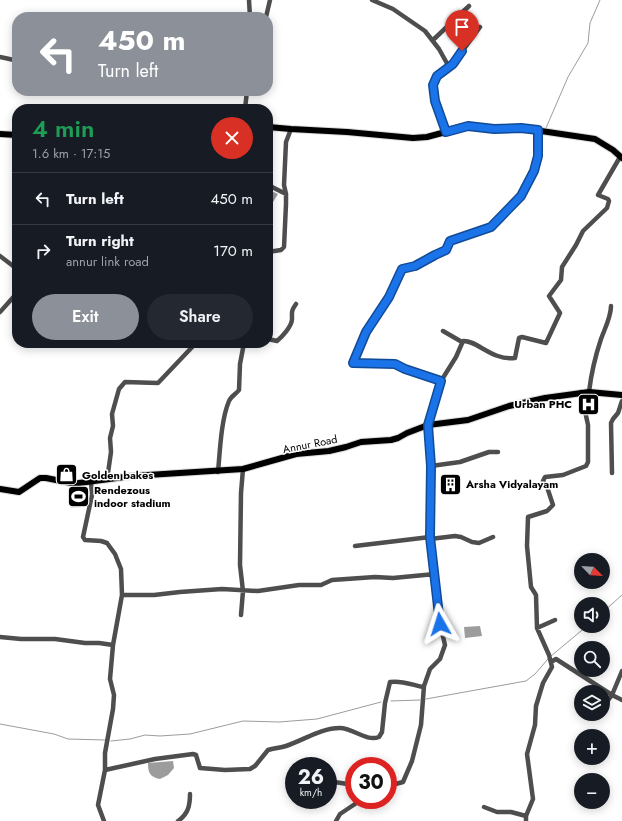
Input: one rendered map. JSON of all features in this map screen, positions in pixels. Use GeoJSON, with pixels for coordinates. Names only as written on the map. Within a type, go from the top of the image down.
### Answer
{"type":"FeatureCollection","features":[{"type":"Feature","properties":{"kind":"main road"},"geometry":{"type":"LineString","coordinates":[[273,127],[413,138],[427,137],[468,126],[494,129],[521,128],[595,139],[613,150],[621,157]]}},
{"type":"Feature","properties":{"kind":"main road"},"geometry":{"type":"LineString","coordinates":[[0,134],[12,135]]}},
{"type":"Feature","properties":{"kind":"main road","name":"Annur Road"},"geometry":{"type":"LineString","coordinates":[[0,489],[19,492],[40,478],[71,483],[172,473],[243,470],[296,454],[329,451],[362,442],[391,440],[428,425],[468,420],[509,406],[581,392],[622,395]]}},
{"type":"Feature","properties":{"kind":"street"},"geometry":{"type":"LineString","coordinates":[[249,0],[250,12]]}},
{"type":"Feature","properties":{"kind":"street"},"geometry":{"type":"LineString","coordinates":[[267,12],[270,0]]}},
{"type":"Feature","properties":{"kind":"street"},"geometry":{"type":"LineString","coordinates":[[372,0],[392,9],[425,31],[433,40],[449,67]]}},
{"type":"Feature","properties":{"kind":"street"},"geometry":{"type":"LineString","coordinates":[[433,40],[469,6]]}},
{"type":"Feature","properties":{"kind":"street"},"geometry":{"type":"LineString","coordinates":[[446,132],[435,101],[433,85],[437,76],[453,64],[480,27]]}},
{"type":"Feature","properties":{"kind":"street"},"geometry":{"type":"LineString","coordinates":[[0,57],[12,60]]}},
{"type":"Feature","properties":{"kind":"street"},"geometry":{"type":"LineString","coordinates":[[273,251],[281,250],[284,247],[286,142],[292,129]]}},
{"type":"Feature","properties":{"kind":"street"},"geometry":{"type":"LineString","coordinates":[[441,381],[405,369],[395,364],[353,363],[366,332],[389,297],[402,269],[415,266],[446,250],[450,241],[491,227],[521,196],[534,171],[538,156],[538,130]]}},
{"type":"Feature","properties":{"kind":"street"},"geometry":{"type":"LineString","coordinates":[[443,331],[462,342],[468,341],[489,353],[500,357],[515,358],[519,338],[522,337],[546,343],[560,313],[549,296],[550,293],[561,280],[562,267],[583,231],[607,208],[609,201],[608,199],[598,195],[621,157]]}},
{"type":"Feature","properties":{"kind":"street"},"geometry":{"type":"LineString","coordinates":[[273,188],[286,194]]}},
{"type":"Feature","properties":{"kind":"street"},"geometry":{"type":"LineString","coordinates":[[0,256],[12,264]]}},
{"type":"Feature","properties":{"kind":"street"},"geometry":{"type":"LineString","coordinates":[[0,312],[12,299]]}},
{"type":"Feature","properties":{"kind":"street"},"geometry":{"type":"LineString","coordinates":[[273,340],[277,341],[288,328],[292,321],[292,309],[296,304]]}},
{"type":"Feature","properties":{"kind":"street"},"geometry":{"type":"LineString","coordinates":[[589,392],[591,376],[611,306]]}},
{"type":"Feature","properties":{"kind":"street"},"geometry":{"type":"LineString","coordinates":[[397,784],[403,782],[412,761],[421,725],[423,687],[430,669],[440,659],[445,645],[440,624],[430,538],[431,466],[428,425],[441,381],[456,357],[462,342]]}},
{"type":"Feature","properties":{"kind":"street"},"geometry":{"type":"LineString","coordinates":[[108,480],[111,452],[110,438],[113,426],[112,414],[119,389],[125,382],[158,383],[191,348]]}},
{"type":"Feature","properties":{"kind":"street"},"geometry":{"type":"LineString","coordinates":[[218,472],[226,411],[231,398],[237,393],[238,390],[243,348]]}},
{"type":"Feature","properties":{"kind":"street"},"geometry":{"type":"LineString","coordinates":[[484,807],[497,812],[511,812],[526,818],[533,799],[527,754],[535,725],[536,706],[543,683],[552,667],[537,628],[536,595],[530,587],[528,517],[548,511],[553,505],[547,487],[543,481],[545,477],[563,475],[586,466],[588,462],[588,425],[581,392]]}},
{"type":"Feature","properties":{"kind":"street"},"geometry":{"type":"LineString","coordinates":[[612,473],[611,423],[618,413],[622,401]]}},
{"type":"Feature","properties":{"kind":"street"},"geometry":{"type":"LineString","coordinates":[[431,466],[460,462],[489,452],[498,452]]}},
{"type":"Feature","properties":{"kind":"street"},"geometry":{"type":"LineString","coordinates":[[241,615],[243,591],[240,565],[241,493],[243,470]]}},
{"type":"Feature","properties":{"kind":"street"},"geometry":{"type":"LineString","coordinates":[[91,482],[92,495],[83,537],[85,540],[107,543],[111,547],[121,569],[122,595],[113,645],[110,679],[114,695],[113,709],[105,753],[105,770],[98,805],[104,821]]}},
{"type":"Feature","properties":{"kind":"street"},"geometry":{"type":"LineString","coordinates":[[355,546],[455,536],[479,543],[492,537]]}},
{"type":"Feature","properties":{"kind":"street"},"geometry":{"type":"LineString","coordinates":[[122,595],[154,595],[222,589],[243,591],[258,590],[299,585],[321,585],[332,580],[375,577],[393,578],[435,574]]}},
{"type":"Feature","properties":{"kind":"street"},"geometry":{"type":"LineString","coordinates":[[537,628],[555,620]]}},
{"type":"Feature","properties":{"kind":"street"},"geometry":{"type":"LineString","coordinates":[[0,636],[21,639],[55,639],[113,645]]}},
{"type":"Feature","properties":{"kind":"street"},"geometry":{"type":"LineString","coordinates":[[550,659],[556,659],[622,700]]}},
{"type":"Feature","properties":{"kind":"street"},"geometry":{"type":"LineString","coordinates":[[610,698],[622,671]]}},
{"type":"Feature","properties":{"kind":"street"},"geometry":{"type":"LineString","coordinates":[[105,770],[155,759],[193,754],[196,755],[200,768],[246,770],[255,766],[268,750],[286,746],[332,729],[346,728],[366,736],[376,738],[379,737],[382,732],[385,703],[390,682],[401,682],[423,687]]}},
{"type":"Feature","properties":{"kind":"street"},"geometry":{"type":"LineString","coordinates":[[178,821],[185,816],[190,804],[190,794]]}},
{"type":"Feature","properties":{"kind":"street"},"geometry":{"type":"LineString","coordinates":[[336,821],[340,814],[348,809]]}},
{"type":"Feature","properties":{"kind":"shaded area"},"geometry":{"type":"Polygon","coordinates":[[[273,192],[278,194],[273,202],[273,192]]]}},
{"type":"Feature","properties":{"kind":"shaded area","name":"Rendezous indoor stadium"},"geometry":{"type":"Polygon","coordinates":[[[72,485],[86,485],[85,507],[71,508],[72,485]]]}},
{"type":"Feature","properties":{"kind":"shaded area"},"geometry":{"type":"Polygon","coordinates":[[[480,626],[482,636],[465,638],[464,627],[480,626]]]}},
{"type":"Feature","properties":{"kind":"shaded area"},"geometry":{"type":"Polygon","coordinates":[[[173,761],[174,768],[168,775],[160,779],[152,776],[149,772],[148,763],[173,761]]]}},
{"type":"Feature","properties":{"kind":"waterway"},"geometry":{"type":"LineString","coordinates":[[546,128],[568,77],[588,43],[590,23],[600,0]]}},
{"type":"Feature","properties":{"kind":"waterway"},"geometry":{"type":"LineString","coordinates":[[610,606],[622,595]]}},
{"type":"Feature","properties":{"kind":"waterway"},"geometry":{"type":"LineString","coordinates":[[551,656],[579,633]]}},
{"type":"Feature","properties":{"kind":"waterway"},"geometry":{"type":"LineString","coordinates":[[426,699],[526,681],[535,674],[548,659]]}},
{"type":"Feature","properties":{"kind":"waterway"},"geometry":{"type":"LineString","coordinates":[[391,701],[420,700]]}},
{"type":"Feature","properties":{"kind":"waterway"},"geometry":{"type":"LineString","coordinates":[[111,741],[130,739],[145,735],[160,736],[190,734],[243,721],[279,722],[317,719],[381,702]]}},
{"type":"Feature","properties":{"kind":"waterway"},"geometry":{"type":"LineString","coordinates":[[0,724],[54,734],[68,739],[105,740]]}},
{"type":"Feature","properties":{"kind":"place","name":"Urban PHC"},"geometry":{"type":"Point","coordinates":[588,404]}},
{"type":"Feature","properties":{"kind":"place","name":"Golden bakes"},"geometry":{"type":"Point","coordinates":[66,475]}},
{"type":"Feature","properties":{"kind":"place","name":"Arsha Vidyalayam"},"geometry":{"type":"Point","coordinates":[451,484]}},
{"type":"Feature","properties":{"kind":"place","name":"Rendezous indoor stadium"},"geometry":{"type":"Point","coordinates":[79,496]}},
{"type":"Feature","properties":{"kind":"route"},"geometry":{"type":"LineString","coordinates":[[440,624],[430,537],[431,466],[428,425],[441,381],[405,369],[395,364],[353,363],[370,324],[389,297],[402,269],[415,266],[446,250],[450,241],[491,227],[521,196],[534,171],[538,156],[538,130],[521,128],[494,129],[468,126],[446,132],[435,101],[433,85],[437,76],[453,64],[462,51]]}}]}
